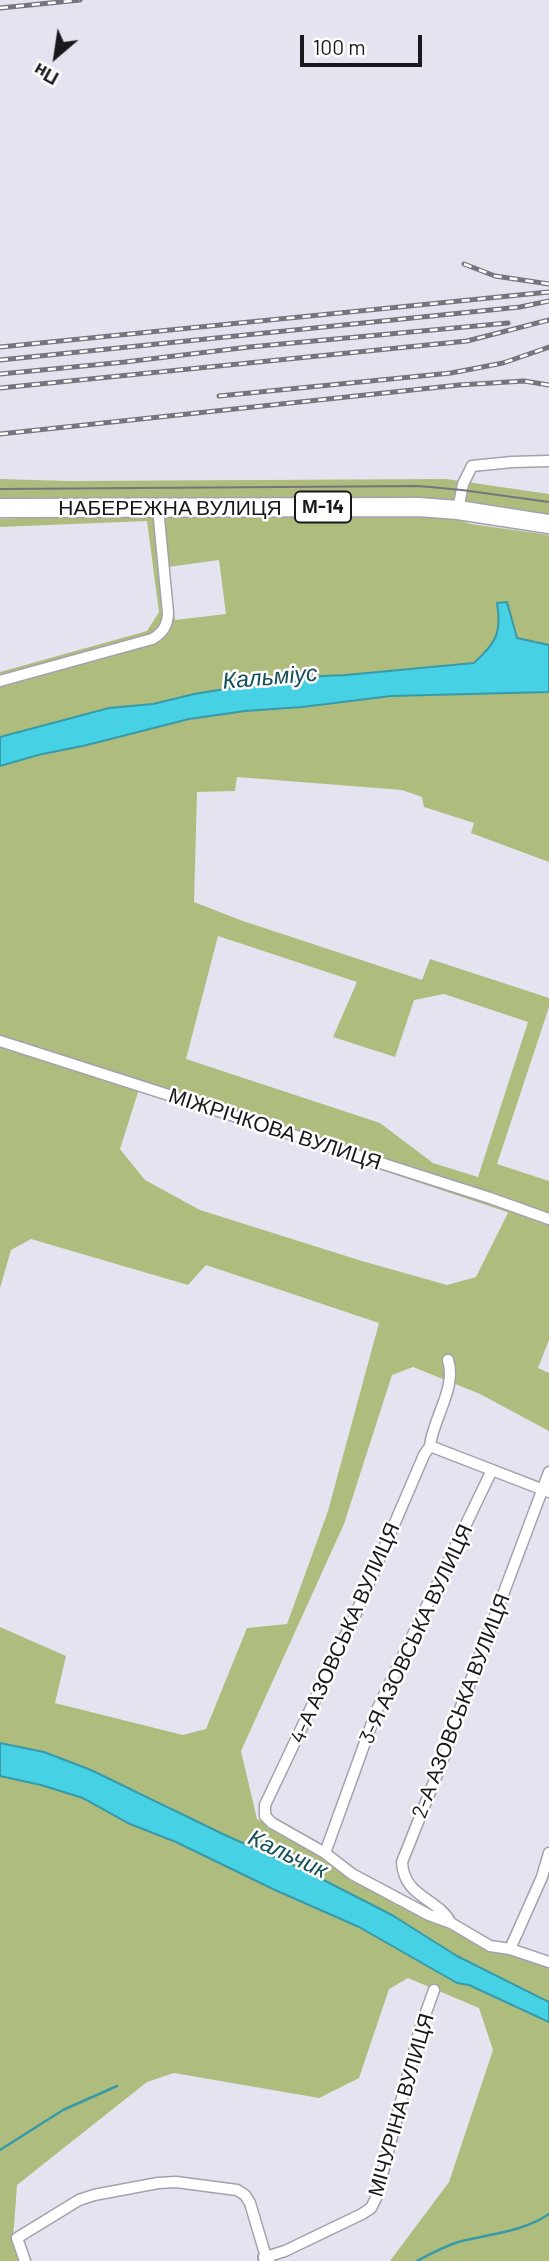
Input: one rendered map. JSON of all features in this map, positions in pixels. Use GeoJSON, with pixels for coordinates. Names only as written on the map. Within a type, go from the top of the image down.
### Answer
{"type":"FeatureCollection","features":[{"type":"Feature","properties":{"kind":"highway","name":"НАБЕРЕЖНА ВУЛИЦЯ"},"geometry":{"type":"LineString","coordinates":[[0,508],[384,506],[458,510],[549,524]]}},
{"type":"Feature","properties":{"kind":"street"},"geometry":{"type":"LineString","coordinates":[[458,510],[465,477],[472,467],[512,461],[549,461]]}},
{"type":"Feature","properties":{"kind":"street"},"geometry":{"type":"LineString","coordinates":[[0,681],[152,639],[162,632],[168,620],[168,613],[158,508]]}},
{"type":"Feature","properties":{"kind":"street","name":"МІЖРІЧКОВА ВУЛИЦЯ"},"geometry":{"type":"LineString","coordinates":[[0,1041],[549,1219]]}},
{"type":"Feature","properties":{"kind":"street","name":"4-А АЗОВСЬКА ВУЛИЦЯ"},"geometry":{"type":"LineString","coordinates":[[325,1853],[267,1820],[265,1805],[357,1611],[430,1446],[449,1382],[448,1360]]}},
{"type":"Feature","properties":{"kind":"street"},"geometry":{"type":"LineString","coordinates":[[430,1446],[546,1491]]}},
{"type":"Feature","properties":{"kind":"street","name":"3-Я АЗОВСЬКА ВУЛИЦЯ"},"geometry":{"type":"LineString","coordinates":[[325,1853],[376,1712],[492,1470]]}},
{"type":"Feature","properties":{"kind":"street","name":"2-А АЗОВСЬКА ВУЛИЦЯ"},"geometry":{"type":"LineString","coordinates":[[451,1923],[447,1916],[409,1886],[402,1863],[546,1491],[549,1472]]}},
{"type":"Feature","properties":{"kind":"street"},"geometry":{"type":"LineString","coordinates":[[325,1853],[360,1878],[429,1915],[451,1923],[490,1946],[510,1949],[549,1962]]}},
{"type":"Feature","properties":{"kind":"street"},"geometry":{"type":"LineString","coordinates":[[510,1949],[542,1877],[549,1853]]}},
{"type":"Feature","properties":{"kind":"street","name":"МІЧУРІНА ВУЛИЦЯ"},"geometry":{"type":"LineString","coordinates":[[267,2259],[362,2214],[374,2203],[420,2029],[434,1990]]}},
{"type":"Feature","properties":{"kind":"street"},"geometry":{"type":"LineString","coordinates":[[24,2261],[17,2238],[79,2200],[106,2192],[176,2182],[229,2188],[245,2195],[250,2203],[267,2259]]}},
{"type":"Feature","properties":{"kind":"green space"},"geometry":{"type":"Polygon","coordinates":[[[0,479],[446,479],[549,494],[549,518],[0,501],[0,479]]]}},
{"type":"Feature","properties":{"kind":"green space"},"geometry":{"type":"Polygon","coordinates":[[[158,513],[399,513],[452,518],[471,524],[549,535],[549,645],[517,638],[507,602],[497,603],[496,637],[489,649],[474,663],[299,677],[194,694],[153,704],[109,708],[0,737],[0,672],[147,631],[159,612],[147,521],[0,527],[0,519],[158,513]],[[219,560],[168,567],[175,620],[226,614],[219,560]]]}},
{"type":"Feature","properties":{"kind":"green space"},"geometry":{"type":"Polygon","coordinates":[[[549,692],[549,862],[471,833],[474,823],[424,807],[422,797],[402,790],[237,777],[235,791],[197,792],[194,902],[240,920],[422,980],[430,959],[549,998],[549,1007],[497,1164],[549,1181],[549,1340],[538,1368],[549,1373],[549,1431],[480,1394],[413,1367],[392,1375],[344,1524],[241,1751],[257,1819],[321,1854],[340,1871],[422,1916],[439,1918],[502,1951],[549,1967],[549,2002],[457,1956],[392,1915],[137,1791],[44,1752],[0,1743],[0,1627],[66,1656],[55,1703],[183,1735],[206,1729],[247,1628],[287,1624],[328,1511],[379,1323],[206,1265],[188,1285],[31,1239],[11,1250],[0,1288],[0,766],[189,719],[391,696],[549,692]],[[218,936],[186,1059],[380,1123],[433,1163],[478,1177],[528,1022],[444,994],[414,1000],[395,1057],[333,1037],[357,982],[218,936]],[[139,1089],[120,1149],[145,1180],[200,1210],[447,1285],[476,1277],[508,1213],[507,1212],[139,1089]]]}},
{"type":"Feature","properties":{"kind":"green space"},"geometry":{"type":"Polygon","coordinates":[[[0,1776],[83,1798],[130,1824],[176,1842],[359,1927],[456,1983],[469,1985],[549,2022],[549,2261],[390,2261],[449,2182],[493,2050],[479,2008],[408,1978],[389,1989],[359,2078],[319,2098],[174,2073],[147,2082],[17,2185],[13,2239],[20,2261],[0,2261],[0,1776]]]}},
{"type":"Feature","properties":{"kind":"water"},"geometry":{"type":"Polygon","coordinates":[[[507,602],[517,638],[549,645],[549,692],[391,696],[245,711],[189,719],[0,766],[0,737],[109,708],[153,704],[194,694],[299,677],[474,663],[496,637],[499,622],[497,603],[507,602]]]}},
{"type":"Feature","properties":{"kind":"water"},"geometry":{"type":"Polygon","coordinates":[[[0,1743],[44,1752],[91,1770],[302,1869],[392,1915],[457,1956],[549,2002],[549,2022],[469,1985],[457,1983],[359,1927],[176,1842],[130,1824],[83,1798],[0,1776],[0,1743]]]}},
{"type":"Feature","properties":{"kind":"waterway"},"geometry":{"type":"LineString","coordinates":[[0,2150],[63,2110],[117,2086]]}},
{"type":"Feature","properties":{"kind":"waterway"},"geometry":{"type":"LineString","coordinates":[[417,2261],[452,2244],[517,2229],[549,2214]]}},
{"type":"Feature","properties":{"kind":"tram line"},"geometry":{"type":"LineString","coordinates":[[0,489],[419,486],[549,502]]}},
{"type":"Feature","properties":{"kind":"railway"},"geometry":{"type":"LineString","coordinates":[[0,8],[80,0]]}},
{"type":"Feature","properties":{"kind":"railway"},"geometry":{"type":"LineString","coordinates":[[464,264],[495,276],[549,284]]}},
{"type":"Feature","properties":{"kind":"railway"},"geometry":{"type":"LineString","coordinates":[[0,347],[549,292]]}},
{"type":"Feature","properties":{"kind":"railway"},"geometry":{"type":"LineString","coordinates":[[0,360],[520,307],[549,301]]}},
{"type":"Feature","properties":{"kind":"railway"},"geometry":{"type":"LineString","coordinates":[[0,388],[467,341],[549,320]]}},
{"type":"Feature","properties":{"kind":"railway"},"geometry":{"type":"LineString","coordinates":[[0,374],[508,323]]}},
{"type":"Feature","properties":{"kind":"railway"},"geometry":{"type":"LineString","coordinates":[[219,396],[451,373],[503,363],[549,347]]}},
{"type":"Feature","properties":{"kind":"railway"},"geometry":{"type":"LineString","coordinates":[[0,434],[459,385],[524,381],[549,385]]}},
{"type":"Feature","properties":{"kind":"water label","name":"Кальміус"},"geometry":{"type":"Point","coordinates":[270,677]}},
{"type":"Feature","properties":{"kind":"water label","name":"Кальчик"},"geometry":{"type":"Point","coordinates":[288,1854]}}]}
